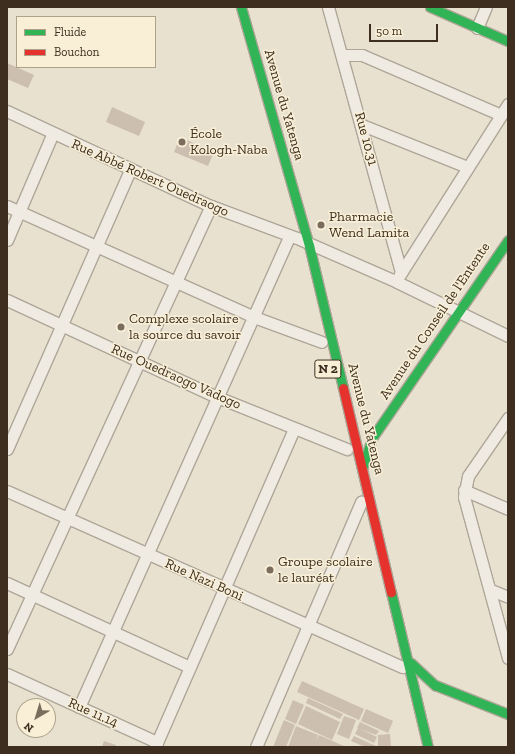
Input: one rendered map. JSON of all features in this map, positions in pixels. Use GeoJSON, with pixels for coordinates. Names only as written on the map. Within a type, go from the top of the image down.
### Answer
{"type":"FeatureCollection","features":[{"type":"Feature","properties":{"kind":"main road","name":"Avenue du Yatenga"},"geometry":{"type":"LineString","coordinates":[[233,7],[293,238],[322,342],[347,449],[428,747]]}},
{"type":"Feature","properties":{"kind":"main road","name":"Avenue du Yatenga"},"geometry":{"type":"LineString","coordinates":[[241,7],[309,245],[363,466],[406,664],[417,747]]}},
{"type":"Feature","properties":{"kind":"main road"},"geometry":{"type":"LineString","coordinates":[[430,7],[508,42]]}},
{"type":"Feature","properties":{"kind":"main road","name":"Avenue du Conseil de l'Entente"},"geometry":{"type":"LineString","coordinates":[[363,466],[372,438],[508,240]]}},
{"type":"Feature","properties":{"kind":"main road"},"geometry":{"type":"LineString","coordinates":[[355,434],[363,442],[372,438]]}},
{"type":"Feature","properties":{"kind":"main road"},"geometry":{"type":"LineString","coordinates":[[406,664],[435,685],[478,705],[508,722]]}},
{"type":"Feature","properties":{"kind":"main road"},"geometry":{"type":"LineString","coordinates":[[478,705],[508,714]]}},
{"type":"Feature","properties":{"kind":"street","name":"Rue 10.31"},"geometry":{"type":"LineString","coordinates":[[328,7],[362,125],[399,277]]}},
{"type":"Feature","properties":{"kind":"street"},"geometry":{"type":"LineString","coordinates":[[477,28],[486,7]]}},
{"type":"Feature","properties":{"kind":"street"},"geometry":{"type":"LineString","coordinates":[[343,55],[362,55],[501,115]]}},
{"type":"Feature","properties":{"kind":"street"},"geometry":{"type":"LineString","coordinates":[[399,277],[508,104]]}},
{"type":"Feature","properties":{"kind":"street","name":"Rue Abbé Robert Ouedraogo"},"geometry":{"type":"LineString","coordinates":[[7,111],[52,135],[211,206],[309,245],[399,277],[460,312],[508,336]]}},
{"type":"Feature","properties":{"kind":"street"},"geometry":{"type":"LineString","coordinates":[[362,125],[467,167]]}},
{"type":"Feature","properties":{"kind":"street"},"geometry":{"type":"LineString","coordinates":[[7,240],[52,135]]}},
{"type":"Feature","properties":{"kind":"street"},"geometry":{"type":"LineString","coordinates":[[7,449],[60,325],[130,170]]}},
{"type":"Feature","properties":{"kind":"street"},"geometry":{"type":"LineString","coordinates":[[7,206],[254,317],[322,342]]}},
{"type":"Feature","properties":{"kind":"street"},"geometry":{"type":"LineString","coordinates":[[7,649],[211,206]]}},
{"type":"Feature","properties":{"kind":"street"},"geometry":{"type":"LineString","coordinates":[[79,707],[217,397],[293,238]]}},
{"type":"Feature","properties":{"kind":"street","name":"Rue Ouedraogo Vadogo"},"geometry":{"type":"LineString","coordinates":[[7,300],[217,397],[347,449]]}},
{"type":"Feature","properties":{"kind":"street"},"geometry":{"type":"LineString","coordinates":[[506,423],[468,476],[464,490],[464,504],[491,590],[508,658]]}},
{"type":"Feature","properties":{"kind":"street"},"geometry":{"type":"LineString","coordinates":[[156,745],[294,429]]}},
{"type":"Feature","properties":{"kind":"street"},"geometry":{"type":"LineString","coordinates":[[464,490],[508,509]]}},
{"type":"Feature","properties":{"kind":"street","name":"Rue Nazi Boni"},"geometry":{"type":"LineString","coordinates":[[7,491],[308,626],[406,664]]}},
{"type":"Feature","properties":{"kind":"street"},"geometry":{"type":"LineString","coordinates":[[256,747],[361,502]]}},
{"type":"Feature","properties":{"kind":"street"},"geometry":{"type":"LineString","coordinates":[[7,583],[190,667]]}},
{"type":"Feature","properties":{"kind":"street"},"geometry":{"type":"LineString","coordinates":[[491,590],[508,597]]}},
{"type":"Feature","properties":{"kind":"street","name":"Rue 11.14"},"geometry":{"type":"LineString","coordinates":[[7,674],[156,745]]}},
{"type":"Feature","properties":{"kind":"building"},"geometry":{"type":"Polygon","coordinates":[[[7,63],[34,75],[28,88],[7,79],[7,63]]]}},
{"type":"Feature","properties":{"kind":"building"},"geometry":{"type":"Polygon","coordinates":[[[112,107],[145,122],[139,136],[106,122],[112,107]]]}},
{"type":"Feature","properties":{"kind":"building"},"geometry":{"type":"Polygon","coordinates":[[[180,137],[214,152],[208,166],[174,152],[180,137]]]}},
{"type":"Feature","properties":{"kind":"building"},"geometry":{"type":"Polygon","coordinates":[[[302,681],[364,709],[359,720],[297,692],[302,681]]]}},
{"type":"Feature","properties":{"kind":"building"},"geometry":{"type":"Polygon","coordinates":[[[308,698],[343,714],[340,719],[306,703],[308,698]]]}},
{"type":"Feature","properties":{"kind":"building"},"geometry":{"type":"Polygon","coordinates":[[[293,700],[304,705],[296,724],[285,719],[293,700]]]}},
{"type":"Feature","properties":{"kind":"building"},"geometry":{"type":"Polygon","coordinates":[[[306,706],[340,722],[332,740],[298,724],[306,706]]]}},
{"type":"Feature","properties":{"kind":"building"},"geometry":{"type":"Polygon","coordinates":[[[366,709],[393,721],[388,733],[361,721],[366,709]]]}},
{"type":"Feature","properties":{"kind":"building"},"geometry":{"type":"Polygon","coordinates":[[[344,716],[356,720],[349,739],[337,734],[344,716]]]}},
{"type":"Feature","properties":{"kind":"building"},"geometry":{"type":"Polygon","coordinates":[[[284,720],[295,725],[286,747],[273,747],[284,720]]]}},
{"type":"Feature","properties":{"kind":"building"},"geometry":{"type":"Polygon","coordinates":[[[360,722],[379,731],[376,735],[357,728],[360,722]]]}},
{"type":"Feature","properties":{"kind":"building"},"geometry":{"type":"Polygon","coordinates":[[[296,726],[318,735],[316,741],[319,735],[346,747],[288,747],[296,726]]]}},
{"type":"Feature","properties":{"kind":"building"},"geometry":{"type":"Polygon","coordinates":[[[358,728],[377,737],[374,743],[355,734],[358,728]]]}},
{"type":"Feature","properties":{"kind":"building"},"geometry":{"type":"Polygon","coordinates":[[[390,734],[391,747],[378,747],[378,735],[390,734]]]}},
{"type":"Feature","properties":{"kind":"building"},"geometry":{"type":"Polygon","coordinates":[[[354,736],[378,747],[365,747],[351,741],[354,736]]]}},
{"type":"Feature","properties":{"kind":"building"},"geometry":{"type":"Polygon","coordinates":[[[104,741],[116,745],[115,747],[102,747],[104,741]]]}},
{"type":"Feature","properties":{"kind":"traffic: fast"},"geometry":{"type":"LineString","coordinates":[[241,7],[309,245],[343,388]]}},
{"type":"Feature","properties":{"kind":"traffic: fast"},"geometry":{"type":"LineString","coordinates":[[430,7],[508,41]]}},
{"type":"Feature","properties":{"kind":"traffic: fast"},"geometry":{"type":"LineString","coordinates":[[363,466],[372,438],[508,240]]}},
{"type":"Feature","properties":{"kind":"traffic: fast"},"geometry":{"type":"LineString","coordinates":[[391,592],[428,747]]}},
{"type":"Feature","properties":{"kind":"traffic: fast"},"geometry":{"type":"LineString","coordinates":[[411,663],[435,685],[508,714]]}},
{"type":"Feature","properties":{"kind":"traffic: jam"},"geometry":{"type":"LineString","coordinates":[[343,388],[391,592]]}},
{"type":"Feature","properties":{"kind":"place","name":"École Kologh-Naba"},"geometry":{"type":"Point","coordinates":[182,142]}},
{"type":"Feature","properties":{"kind":"place","name":"Pharmacie Wend Lamita"},"geometry":{"type":"Point","coordinates":[321,225]}},
{"type":"Feature","properties":{"kind":"place","name":"Complexe scolaire la source du savoir"},"geometry":{"type":"Point","coordinates":[121,327]}},
{"type":"Feature","properties":{"kind":"place","name":"Groupe scolaire le lauréat"},"geometry":{"type":"Point","coordinates":[270,570]}}]}
